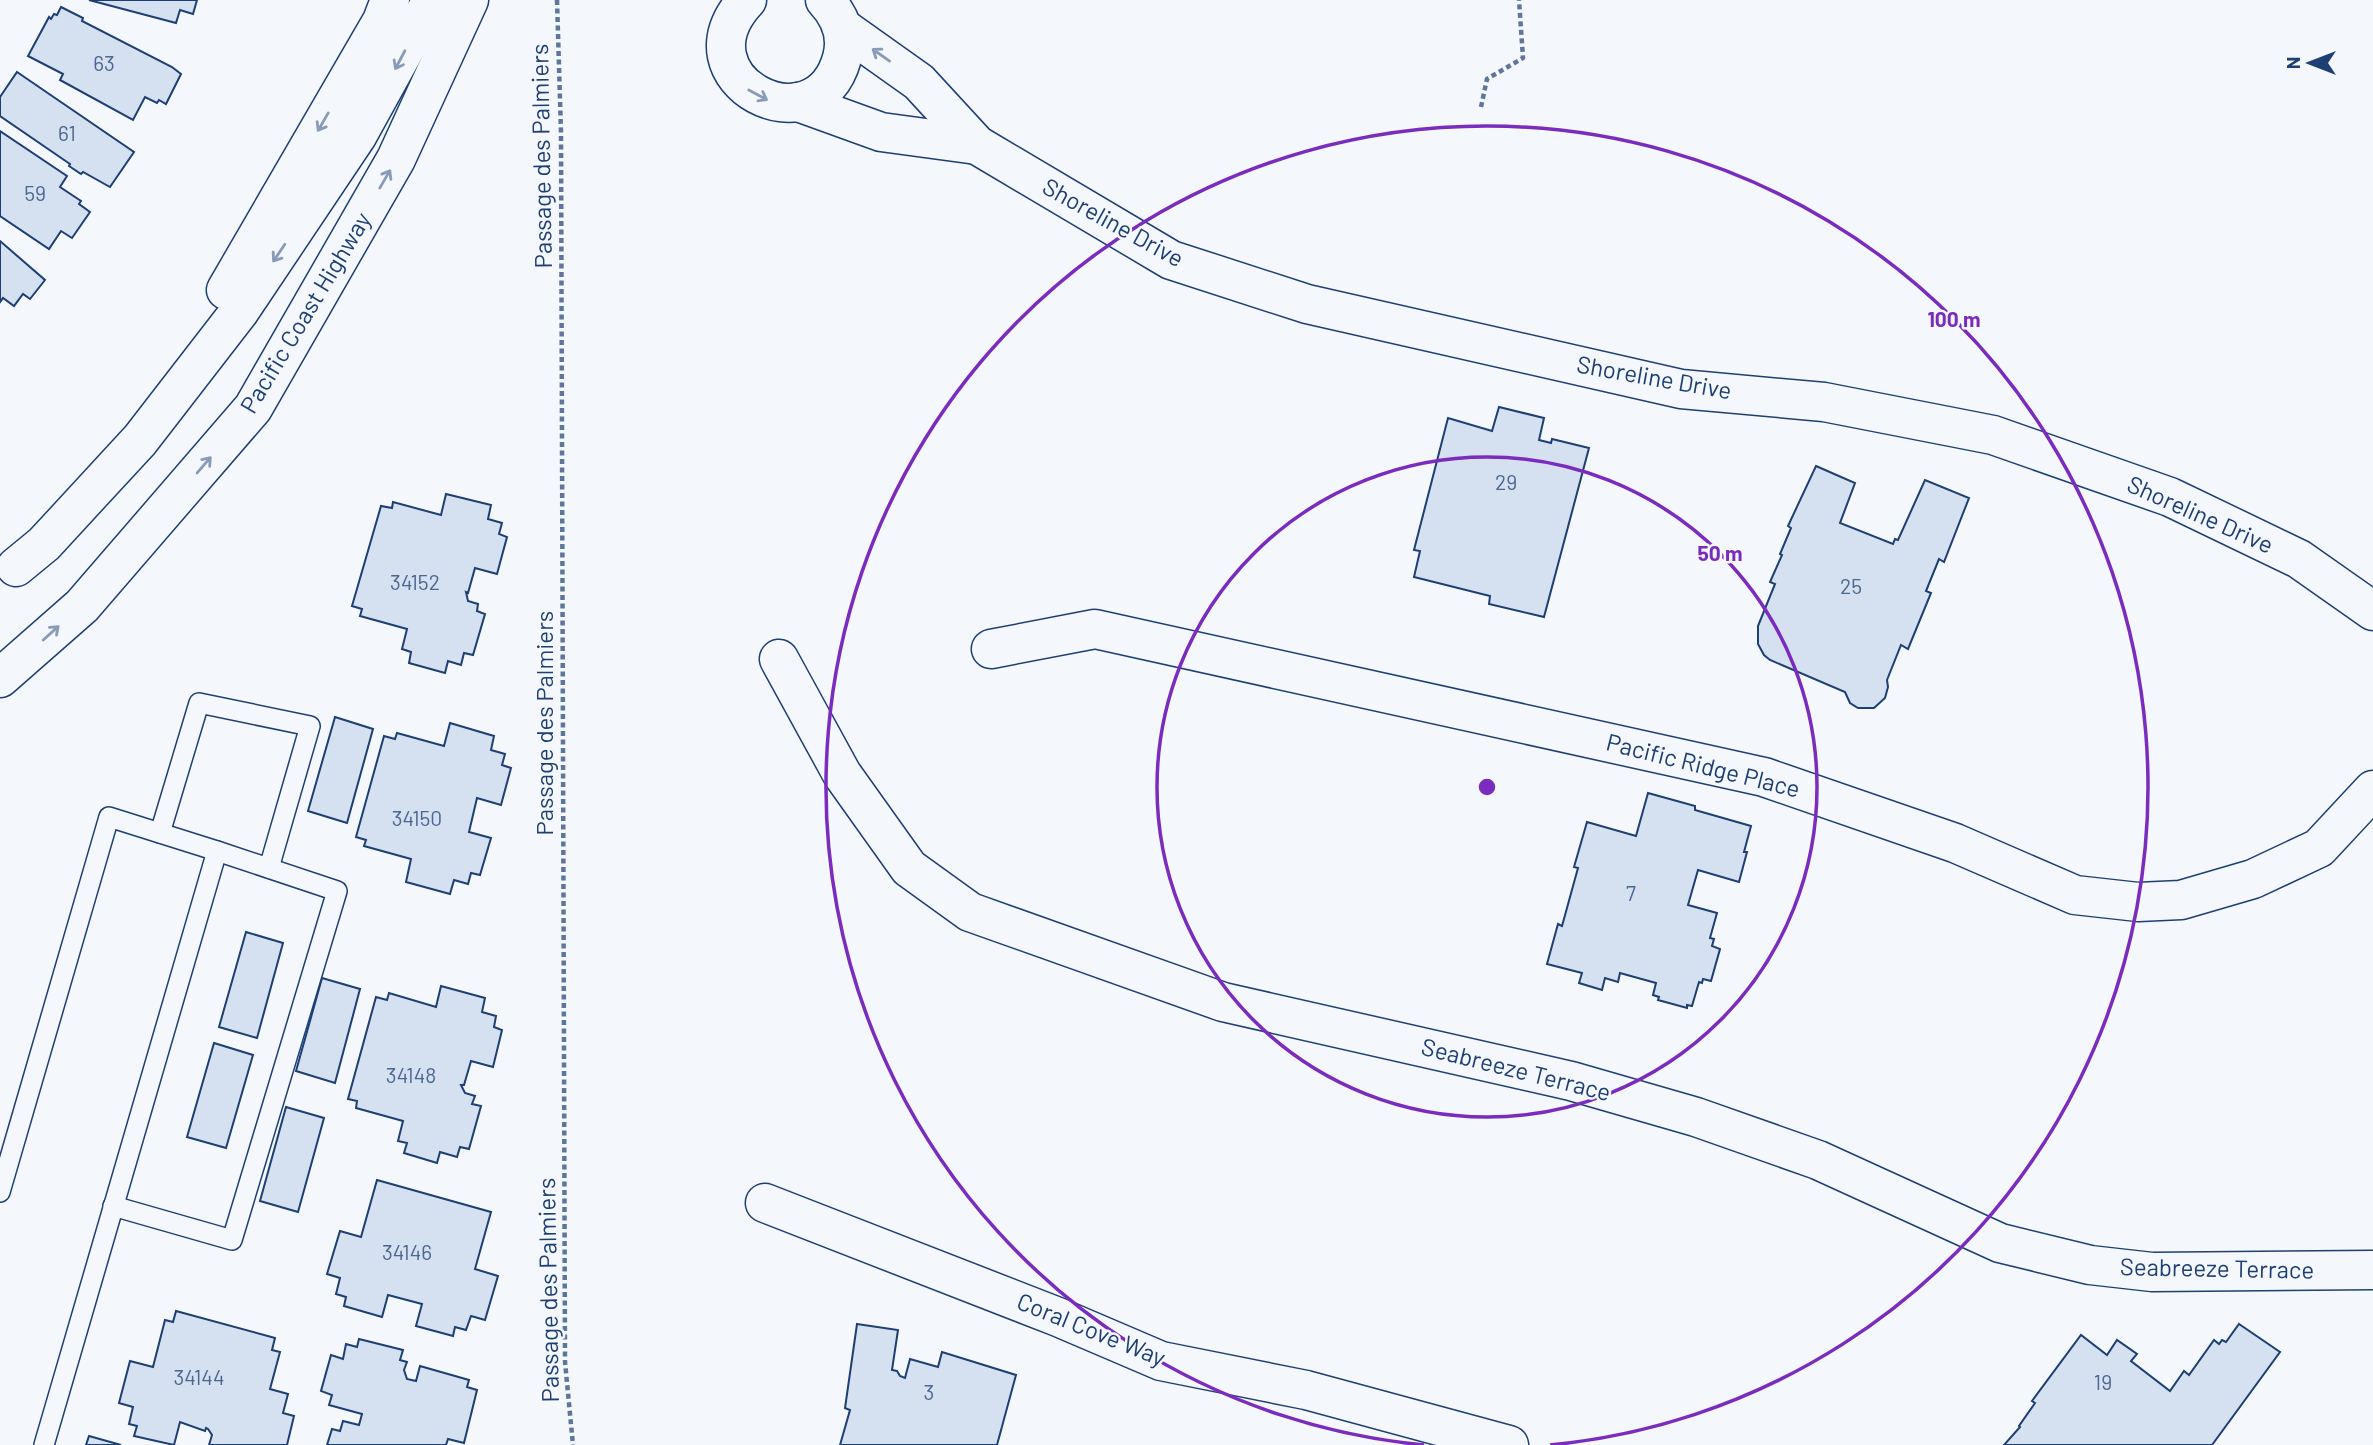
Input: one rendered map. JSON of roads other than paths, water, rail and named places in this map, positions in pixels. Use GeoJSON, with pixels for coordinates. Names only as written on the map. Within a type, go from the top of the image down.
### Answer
{"type":"FeatureCollection","features":[{"type":"Feature","properties":{"kind":"main road"},"geometry":{"type":"LineString","coordinates":[[8,574],[224,293],[382,21],[390,0]]}},
{"type":"Feature","properties":{"kind":"main road"},"geometry":{"type":"LineString","coordinates":[[8,574],[44,544],[140,440],[239,312],[357,136],[432,0]]}},
{"type":"Feature","properties":{"kind":"main road","name":"Pacific Coast Highway"},"geometry":{"type":"LineString","coordinates":[[0,678],[82,606],[253,408],[396,159],[469,0]]}},
{"type":"Feature","properties":{"kind":"main road","name":"Shoreline Drive"},"geometry":{"type":"LineString","coordinates":[[730,5],[727,39],[729,61],[738,80],[754,95],[775,103],[798,103],[881,132],[977,145]]}},
{"type":"Feature","properties":{"kind":"main road","name":"Shoreline Drive"},"geometry":{"type":"LineString","coordinates":[[798,103],[822,91],[838,74],[845,47],[834,14]]}},
{"type":"Feature","properties":{"kind":"main road","name":"Shoreline Drive"},"geometry":{"type":"LineString","coordinates":[[834,14],[919,82],[977,145],[1171,260],[1307,304],[1681,389],[1824,402],[1993,435],[2169,497],[2298,559],[2373,611]]}},
{"type":"Feature","properties":{"kind":"main road","name":"Pacific Ridge Place"},"geometry":{"type":"LineString","coordinates":[[991,649],[1095,629],[1764,777],[1955,843],[2075,895],[2125,901],[2181,900],[2253,880],[2319,848],[2373,790]]}},
{"type":"Feature","properties":{"kind":"main road","name":"Seabreeze Terrace"},"geometry":{"type":"LineString","coordinates":[[779,659],[842,774],[909,868],[970,912],[1223,1002],[1571,1081],[1696,1117],[1818,1160],[2000,1243],[2090,1265],[2152,1272],[2373,1270]]}},
{"type":"Feature","properties":{"kind":"main road","name":"Coral Cove Way"},"geometry":{"type":"LineString","coordinates":[[765,1203],[1058,1317],[1161,1361],[1306,1390],[1509,1445]]}},
{"type":"Feature","properties":{"kind":"lane"},"geometry":{"type":"LineString","coordinates":[[160,833],[199,703],[310,726],[269,868]]}},
{"type":"Feature","properties":{"kind":"lane"},"geometry":{"type":"LineString","coordinates":[[0,1192],[109,817],[337,891],[232,1240],[113,1206]]}},
{"type":"Feature","properties":{"kind":"lane"},"geometry":{"type":"LineString","coordinates":[[44,1445],[216,851]]}}]}
